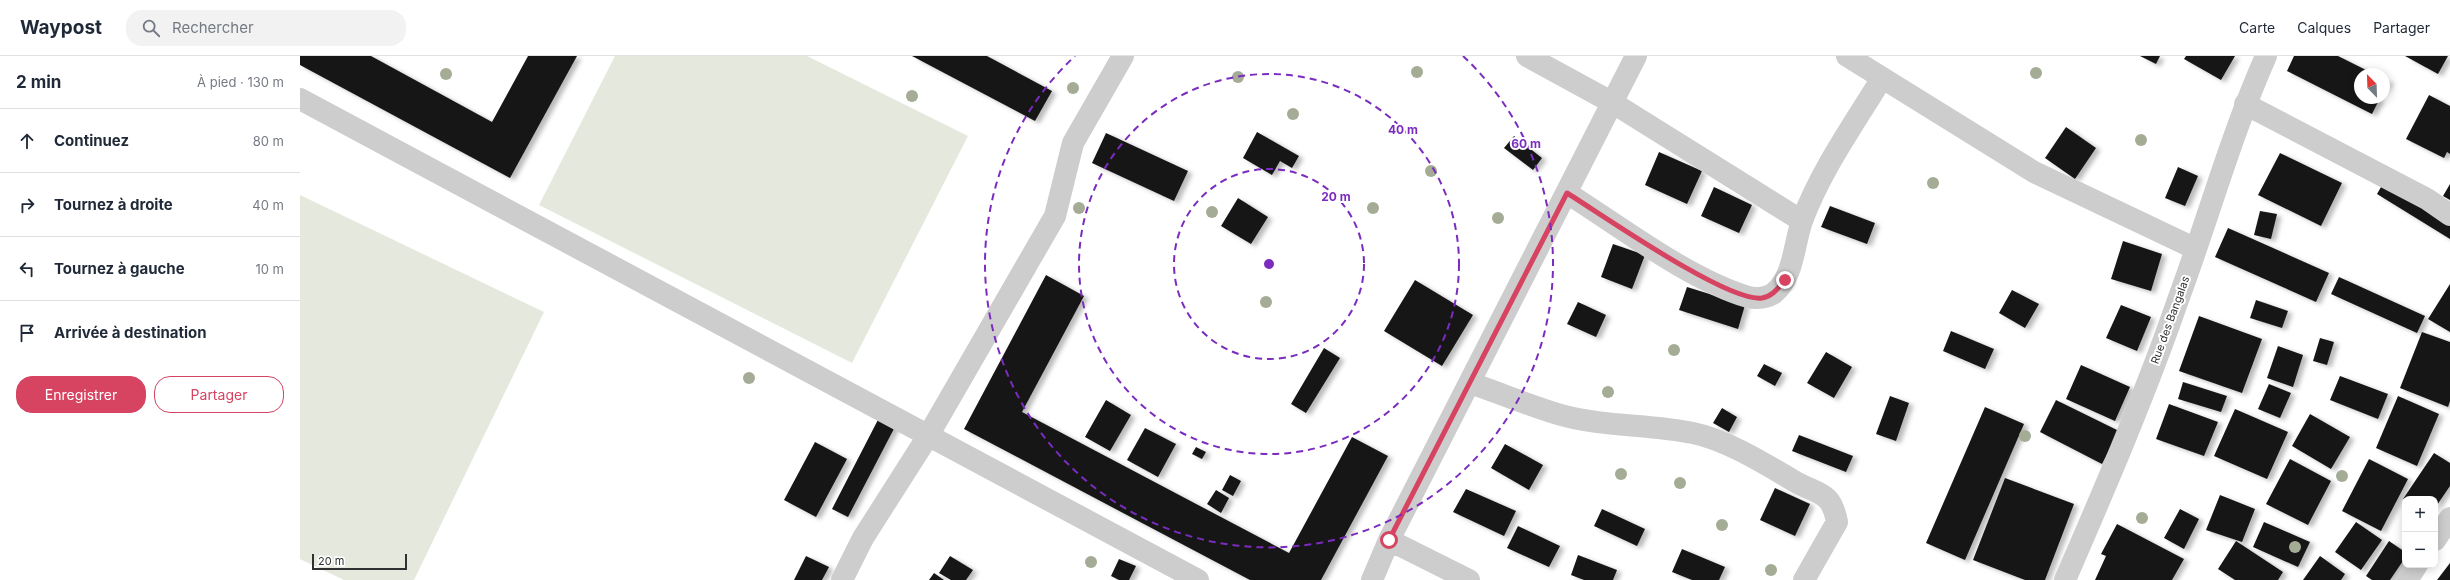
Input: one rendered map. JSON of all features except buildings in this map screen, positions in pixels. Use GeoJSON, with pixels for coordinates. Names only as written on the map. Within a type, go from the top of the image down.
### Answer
{"type":"FeatureCollection","features":[{"type":"Feature","properties":{"kind":"street"},"geometry":{"type":"LineString","coordinates":[[842,580],[863,538],[928,436],[1055,216],[1073,143],[1123,56]]}},
{"type":"Feature","properties":{"kind":"street"},"geometry":{"type":"LineString","coordinates":[[1527,56],[1613,103],[1802,221]]}},
{"type":"Feature","properties":{"kind":"street"},"geometry":{"type":"LineString","coordinates":[[1372,580],[1389,540],[1636,56]]}},
{"type":"Feature","properties":{"kind":"street"},"geometry":{"type":"LineString","coordinates":[[1847,56],[1875,68],[2034,172],[2196,249]]}},
{"type":"Feature","properties":{"kind":"street","name":"Rue des Bangalas"},"geometry":{"type":"LineString","coordinates":[[2065,580],[2115,463],[2196,249],[2245,104],[2266,56]]}},
{"type":"Feature","properties":{"kind":"street"},"geometry":{"type":"LineString","coordinates":[[1567,193],[1692,272],[1749,298],[1762,298],[1774,294],[1785,280],[1802,221],[1875,68]]}},
{"type":"Feature","properties":{"kind":"street"},"geometry":{"type":"LineString","coordinates":[[300,99],[1198,580]]}},
{"type":"Feature","properties":{"kind":"street"},"geometry":{"type":"LineString","coordinates":[[2245,104],[2427,199],[2450,215]]}},
{"type":"Feature","properties":{"kind":"street"},"geometry":{"type":"LineString","coordinates":[[1470,383],[1561,415],[1603,424],[1646,426],[1695,433],[1747,454],[1797,483],[1827,497],[1834,507],[1837,522],[1804,580]]}},
{"type":"Feature","properties":{"kind":"street"},"geometry":{"type":"LineString","coordinates":[[2438,536],[2450,518]]}},
{"type":"Feature","properties":{"kind":"street"},"geometry":{"type":"LineString","coordinates":[[1389,540],[1469,580]]}},
{"type":"Feature","properties":{"kind":"street"},"geometry":{"type":"LineString","coordinates":[[2407,580],[2415,568]]}},
{"type":"Feature","properties":{"kind":"shaded area"},"geometry":{"type":"Polygon","coordinates":[[[615,56],[807,56],[968,136],[852,363],[539,205],[615,56]]]}},
{"type":"Feature","properties":{"kind":"shaded area"},"geometry":{"type":"Polygon","coordinates":[[[300,195],[544,312],[414,580],[344,580],[300,559],[300,195]]]}},
{"type":"Feature","properties":{"kind":"route"},"geometry":{"type":"LineString","coordinates":[[1389,540],[1567,193],[1692,272],[1749,298],[1762,298],[1774,294],[1785,280]]}}]}
